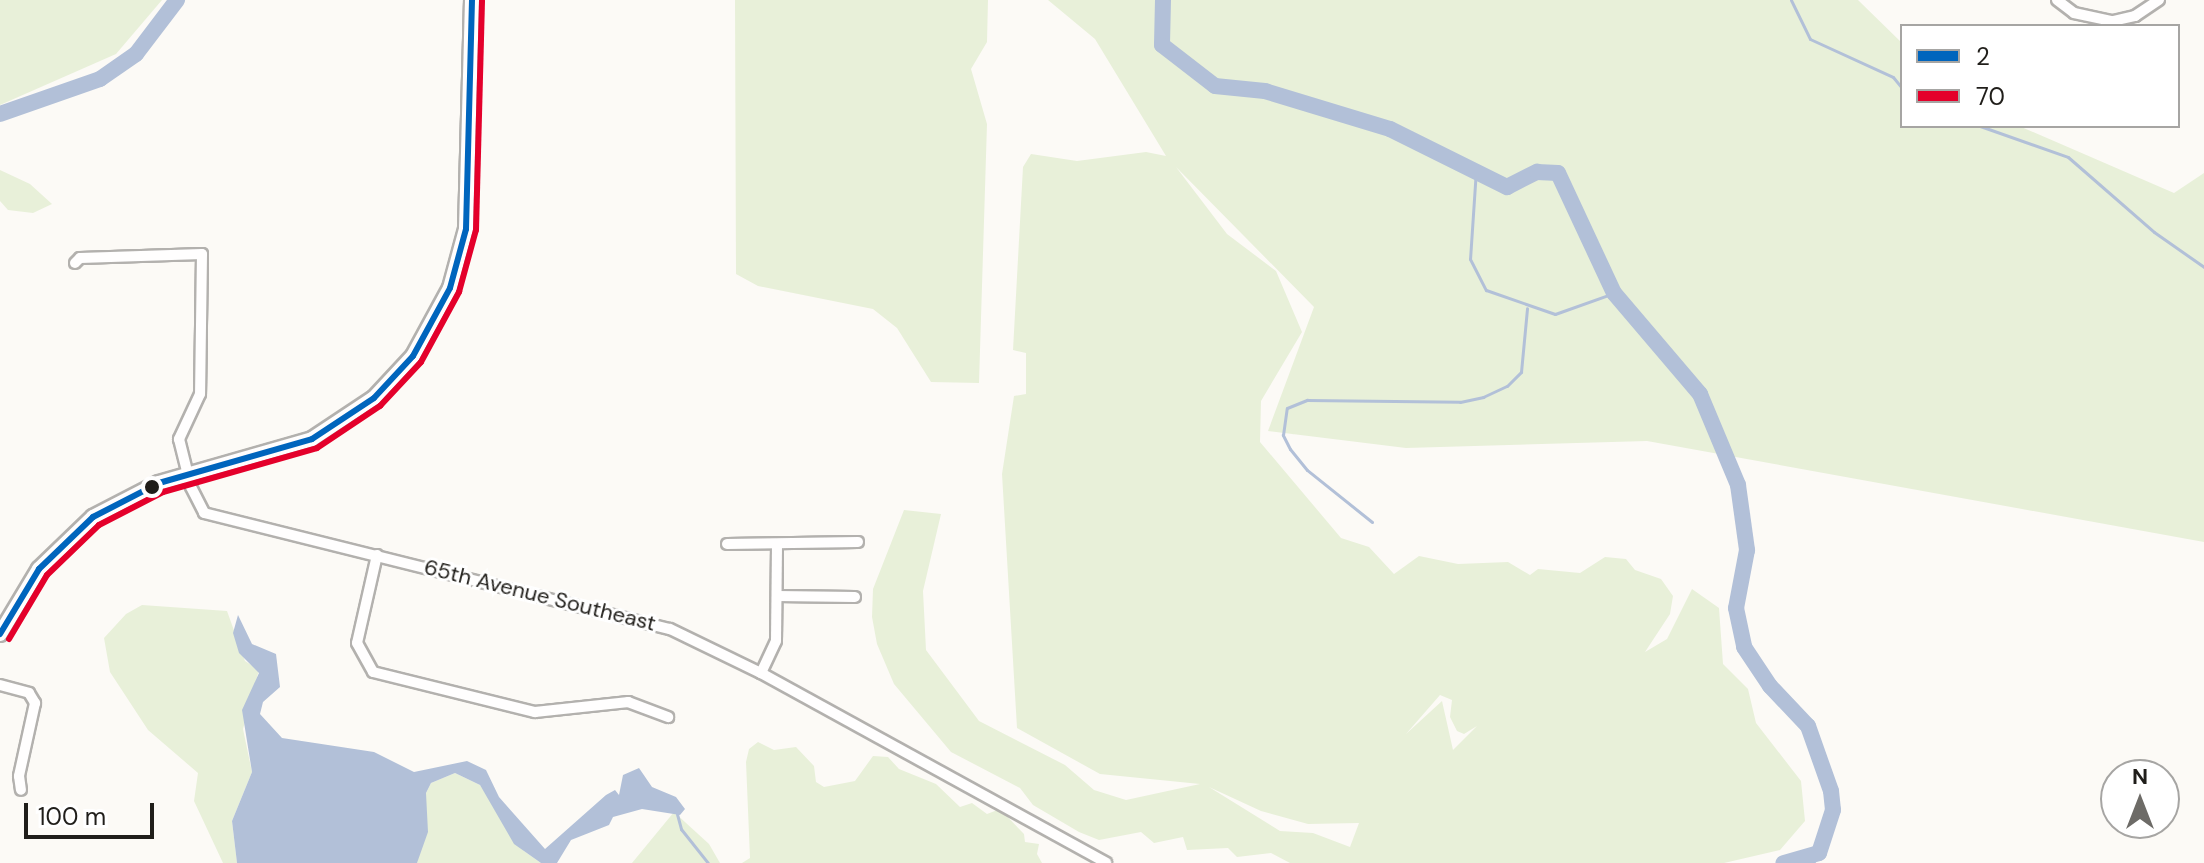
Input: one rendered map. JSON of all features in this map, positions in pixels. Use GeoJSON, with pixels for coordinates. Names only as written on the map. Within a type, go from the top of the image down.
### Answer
{"type":"FeatureCollection","features":[{"type":"Feature","properties":{"kind":"street"},"geometry":{"type":"LineString","coordinates":[[0,634],[33,576],[78,529],[125,498],[186,474],[270,455],[332,427],[388,385],[424,340],[450,288],[466,229],[472,0]]}},
{"type":"Feature","properties":{"kind":"street"},"geometry":{"type":"LineString","coordinates":[[2057,0],[2074,13],[2113,21],[2135,16],[2159,0]]}},
{"type":"Feature","properties":{"kind":"street","name":"65th Avenue Southeast"},"geometry":{"type":"LineString","coordinates":[[75,263],[80,258],[202,254],[201,388],[179,439],[186,474],[199,506],[211,517],[646,620],[761,673],[1106,863]]}},
{"type":"Feature","properties":{"kind":"street"},"geometry":{"type":"LineString","coordinates":[[727,544],[858,542]]}},
{"type":"Feature","properties":{"kind":"street"},"geometry":{"type":"LineString","coordinates":[[761,673],[776,641],[777,545]]}},
{"type":"Feature","properties":{"kind":"street"},"geometry":{"type":"LineString","coordinates":[[377,555],[357,643],[363,662],[379,675],[535,712],[628,702],[668,717]]}},
{"type":"Feature","properties":{"kind":"street"},"geometry":{"type":"LineString","coordinates":[[777,596],[855,597]]}},
{"type":"Feature","properties":{"kind":"street"},"geometry":{"type":"LineString","coordinates":[[0,685],[29,693],[35,703],[19,776],[21,790]]}},
{"type":"Feature","properties":{"kind":"green space"},"geometry":{"type":"Polygon","coordinates":[[[0,0],[162,0],[116,54],[0,105],[0,0]]]}},
{"type":"Feature","properties":{"kind":"green space"},"geometry":{"type":"Polygon","coordinates":[[[735,0],[988,0],[987,42],[971,69],[987,124],[979,383],[931,382],[897,328],[873,309],[758,286],[736,274],[735,0]]]}},
{"type":"Feature","properties":{"kind":"green space"},"geometry":{"type":"Polygon","coordinates":[[[1048,0],[1858,0],[1900,41],[1900,128],[2024,128],[2174,193],[2204,173],[2204,542],[1647,441],[1406,448],[1268,431],[1314,307],[1176,167],[1227,234],[1276,271],[1302,332],[1261,401],[1260,442],[1341,538],[1369,547],[1394,574],[1419,556],[1458,564],[1508,562],[1530,575],[1538,569],[1580,573],[1605,557],[1626,559],[1635,570],[1661,579],[1673,596],[1670,614],[1645,652],[1667,639],[1692,589],[1719,608],[1723,664],[1748,689],[1756,723],[1801,781],[1805,821],[1780,850],[1724,863],[1290,863],[1271,853],[1237,857],[1228,848],[1187,850],[1183,837],[1154,843],[1141,832],[1099,840],[1033,805],[1020,788],[951,752],[894,684],[877,644],[872,617],[873,589],[904,510],[941,514],[923,591],[926,650],[979,721],[1065,765],[1094,790],[1126,800],[1200,784],[1100,774],[1017,728],[1002,474],[1014,396],[1026,394],[1026,353],[1013,350],[1023,167],[1031,154],[1077,161],[1146,152],[1166,156],[1095,39],[1048,0]],[[1440,695],[1406,734],[1442,701],[1453,750],[1477,726],[1464,734],[1457,731],[1450,717],[1452,700],[1440,695]],[[1209,787],[1280,831],[1313,833],[1350,847],[1359,823],[1308,824],[1261,811],[1209,787]]]}},
{"type":"Feature","properties":{"kind":"green space"},"geometry":{"type":"Polygon","coordinates":[[[0,170],[30,184],[52,204],[33,213],[8,210],[0,201],[0,170]]]}},
{"type":"Feature","properties":{"kind":"green space"},"geometry":{"type":"Polygon","coordinates":[[[142,605],[227,611],[245,661],[259,670],[243,729],[252,772],[232,821],[237,863],[223,863],[194,801],[198,773],[148,730],[110,672],[104,638],[126,614],[142,605]]]}},
{"type":"Feature","properties":{"kind":"green space"},"geometry":{"type":"Polygon","coordinates":[[[758,742],[774,750],[796,747],[814,766],[816,782],[824,787],[855,781],[873,756],[888,757],[899,769],[936,784],[960,807],[972,803],[987,814],[1000,809],[1024,834],[1025,842],[1039,844],[1037,854],[1042,863],[742,863],[750,858],[746,762],[749,749],[758,742]]]}},
{"type":"Feature","properties":{"kind":"green space"},"geometry":{"type":"Polygon","coordinates":[[[455,773],[480,785],[524,851],[541,863],[417,863],[426,793],[431,783],[455,773]]]}},
{"type":"Feature","properties":{"kind":"green space"},"geometry":{"type":"Polygon","coordinates":[[[674,812],[709,844],[720,863],[632,863],[674,812]]]}},
{"type":"Feature","properties":{"kind":"water"},"geometry":{"type":"Polygon","coordinates":[[[238,615],[252,644],[276,654],[280,687],[263,702],[260,714],[282,738],[374,752],[414,772],[467,761],[486,770],[499,797],[545,849],[606,795],[615,790],[619,795],[623,775],[639,768],[652,787],[676,797],[685,809],[680,815],[642,809],[613,817],[609,825],[571,840],[557,863],[541,863],[514,844],[480,785],[455,773],[431,783],[426,793],[428,832],[417,863],[237,863],[232,821],[252,772],[242,710],[259,673],[239,653],[233,633],[238,615]]]}},
{"type":"Feature","properties":{"kind":"waterway"},"geometry":{"type":"LineString","coordinates":[[0,114],[100,79],[136,54],[177,0]]}},
{"type":"Feature","properties":{"kind":"waterway"},"geometry":{"type":"LineString","coordinates":[[1163,0],[1162,45],[1215,86],[1265,91],[1390,129],[1507,187],[1537,172],[1558,173],[1614,293],[1700,394],[1738,485],[1747,550],[1736,608],[1744,647],[1770,686],[1808,726],[1831,791],[1833,810],[1819,853],[1783,863]]}},
{"type":"Feature","properties":{"kind":"waterway"},"geometry":{"type":"LineString","coordinates":[[1791,0],[1810,39],[1893,77],[1900,86]]}},
{"type":"Feature","properties":{"kind":"waterway"},"geometry":{"type":"LineString","coordinates":[[1986,128],[2068,157],[2154,232],[2204,267]]}},
{"type":"Feature","properties":{"kind":"waterway"},"geometry":{"type":"LineString","coordinates":[[1476,169],[1470,259],[1486,290],[1555,314],[1614,293]]}},
{"type":"Feature","properties":{"kind":"waterway"},"geometry":{"type":"LineString","coordinates":[[1372,522],[1307,470],[1290,449],[1283,435],[1287,408],[1307,400],[1460,402],[1483,397],[1507,386],[1521,372],[1527,308]]}},
{"type":"Feature","properties":{"kind":"waterway"},"geometry":{"type":"LineString","coordinates":[[677,814],[681,829],[708,863]]}},
{"type":"Feature","properties":{"kind":"waterway"},"geometry":{"type":"LineString","coordinates":[[1813,863],[1819,853]]}},
{"type":"Feature","properties":{"kind":"transit line","name":"2"},"geometry":{"type":"LineString","coordinates":[[0,634],[39,569],[93,517],[159,483],[312,439],[374,398],[413,356],[450,288],[466,229],[472,0]]}},
{"type":"Feature","properties":{"kind":"transit line","name":"70"},"geometry":{"type":"LineString","coordinates":[[9,639],[47,575],[99,525],[163,492],[317,448],[380,406],[421,362],[459,292],[476,230],[482,0]]}}]}
